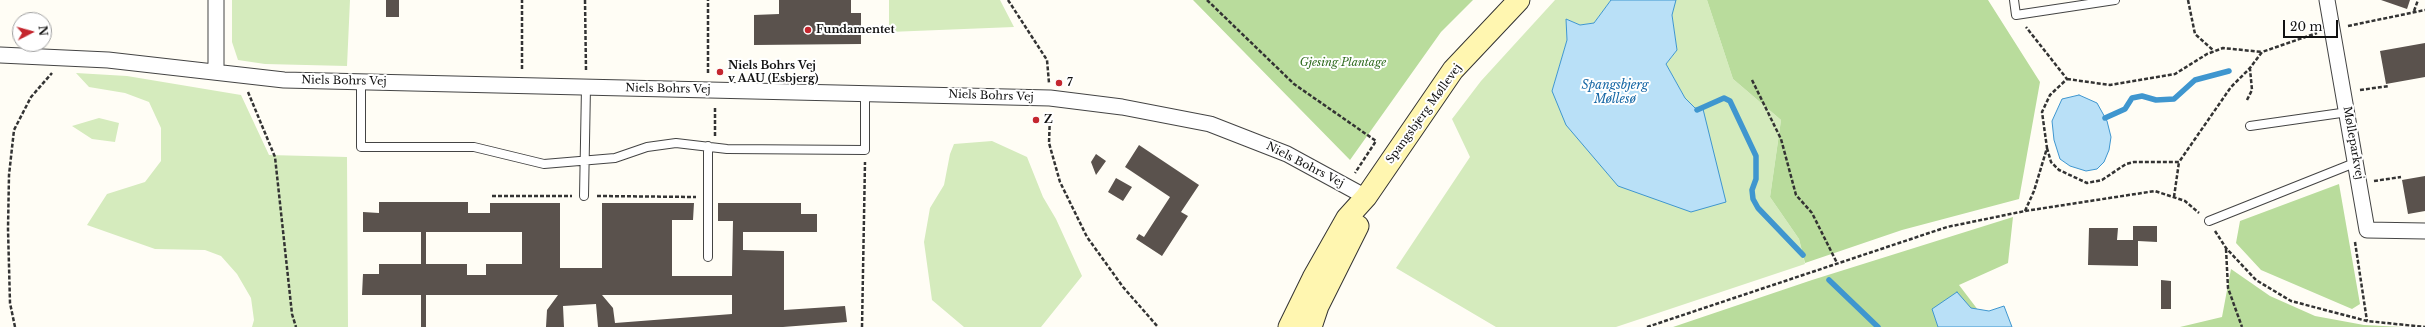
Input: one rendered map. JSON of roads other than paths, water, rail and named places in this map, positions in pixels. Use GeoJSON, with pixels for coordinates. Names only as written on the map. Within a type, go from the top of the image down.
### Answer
{"type":"FeatureCollection","features":[{"type":"Feature","properties":{"kind":"street"},"geometry":{"type":"LineString","coordinates":[[216,0],[216,71]]}},
{"type":"Feature","properties":{"kind":"street","name":"Spangsbjerg Møllevej"},"geometry":{"type":"LineString","coordinates":[[1289,327],[1313,278],[1347,218],[1366,197],[1453,70],[1519,0]]}},
{"type":"Feature","properties":{"kind":"street","name":"Mølleparkvej"},"geometry":{"type":"LineString","coordinates":[[2327,0],[2357,162],[2367,230],[2425,231]]}},
{"type":"Feature","properties":{"kind":"street","name":"Niels Bohrs Vej"},"geometry":{"type":"LineString","coordinates":[[0,55],[66,58],[216,71],[241,76],[361,82],[865,92],[1050,98],[1122,107],[1210,124],[1287,154],[1366,197]]}},
{"type":"Feature","properties":{"kind":"street","name":"Spangsbjerg Møllevej"},"geometry":{"type":"LineString","coordinates":[[1311,327],[1318,306],[1359,223],[1366,197]]}},
{"type":"Feature","properties":{"kind":"lane"},"geometry":{"type":"LineString","coordinates":[[2014,0],[2016,15],[2115,0]]}},
{"type":"Feature","properties":{"kind":"lane"},"geometry":{"type":"LineString","coordinates":[[361,82],[361,147],[474,147],[544,164],[585,162],[615,158],[647,146],[676,143],[711,147],[865,150],[865,92]]}},
{"type":"Feature","properties":{"kind":"lane"},"geometry":{"type":"LineString","coordinates":[[584,196],[586,87]]}},
{"type":"Feature","properties":{"kind":"lane"},"geometry":{"type":"LineString","coordinates":[[2250,126],[2348,112]]}},
{"type":"Feature","properties":{"kind":"lane"},"geometry":{"type":"LineString","coordinates":[[708,257],[708,196],[711,147]]}},
{"type":"Feature","properties":{"kind":"lane"},"geometry":{"type":"LineString","coordinates":[[2209,221],[2357,162]]}},
{"type":"Feature","properties":{"kind":"water","name":"Spangsbjerg Møllesø"},"geometry":{"type":"Polygon","coordinates":[[[1611,0],[1676,0],[1672,15],[1677,50],[1666,64],[1685,98],[1695,108],[1703,109],[1726,202],[1691,212],[1618,186],[1566,125],[1552,91],[1567,40],[1566,19],[1580,25],[1594,23],[1611,0]]]}},
{"type":"Feature","properties":{"kind":"water"},"geometry":{"type":"Polygon","coordinates":[[[2079,95],[2097,103],[2107,121],[2111,137],[2109,150],[2104,162],[2097,169],[2086,171],[2070,166],[2060,159],[2054,140],[2052,121],[2062,99],[2079,95]]]}},
{"type":"Feature","properties":{"kind":"water"},"geometry":{"type":"Polygon","coordinates":[[[1957,292],[1971,308],[1989,311],[2004,306],[2012,327],[1938,327],[1932,309],[1957,292]]]}},
{"type":"Feature","properties":{"kind":"waterway"},"geometry":{"type":"LineString","coordinates":[[2105,118],[2125,109],[2132,98],[2142,96],[2156,100],[2174,99],[2195,80],[2229,71]]}},
{"type":"Feature","properties":{"kind":"waterway"},"geometry":{"type":"LineString","coordinates":[[1697,110],[1724,98],[1730,101],[1756,156],[1756,179],[1752,190],[1753,199],[1758,208],[1803,255]]}},
{"type":"Feature","properties":{"kind":"waterway"},"geometry":{"type":"LineString","coordinates":[[1829,280],[1878,327]]}},
{"type":"Feature","properties":{"kind":"place","name":"Fundamentet"},"geometry":{"type":"Point","coordinates":[808,30]}},
{"type":"Feature","properties":{"kind":"place","name":"Niels Bohrs Vej v AAU (Esbjerg)"},"geometry":{"type":"Point","coordinates":[720,72]}},
{"type":"Feature","properties":{"kind":"place","name":"7"},"geometry":{"type":"Point","coordinates":[1059,83]}},
{"type":"Feature","properties":{"kind":"place","name":"Z"},"geometry":{"type":"Point","coordinates":[1036,120]}},
{"type":"Feature","properties":{"kind":"park label","name":"Gjesing Plantage"},"geometry":{"type":"Point","coordinates":[1343,63]}}]}
